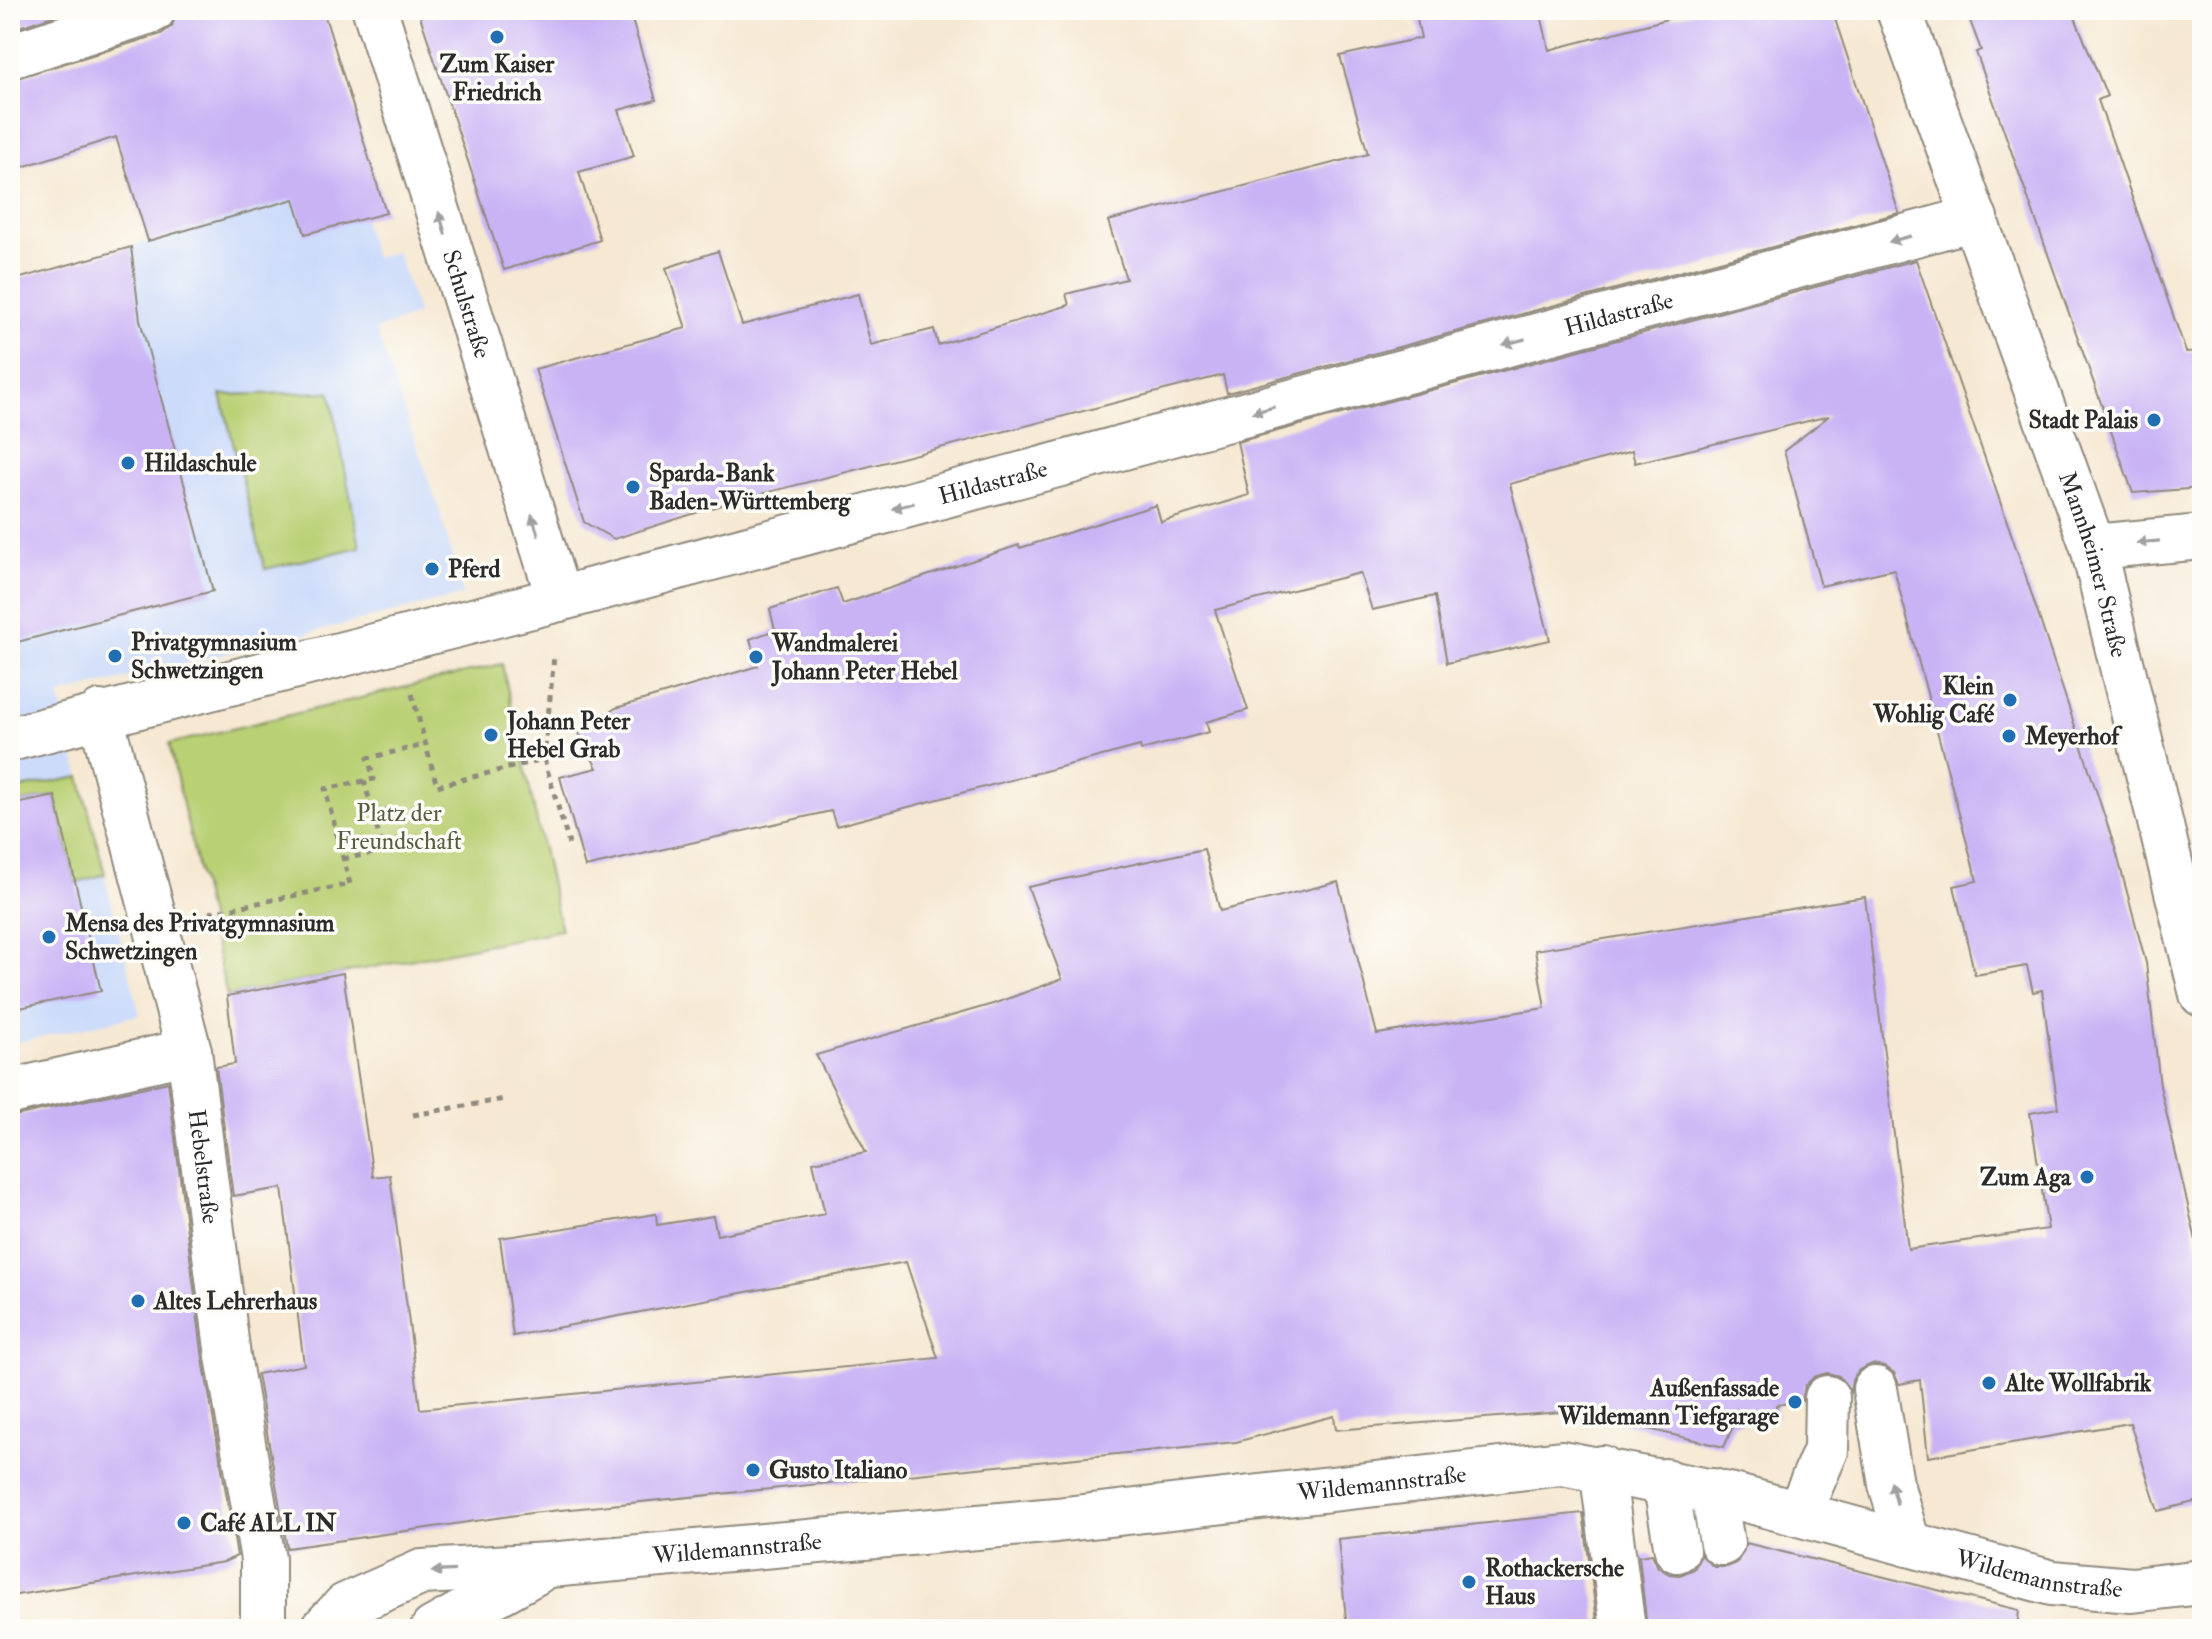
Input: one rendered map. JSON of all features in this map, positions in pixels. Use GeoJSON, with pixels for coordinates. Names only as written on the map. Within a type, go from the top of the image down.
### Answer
{"type":"FeatureCollection","features":[{"type":"Feature","properties":{"kind":"street"},"geometry":{"type":"LineString","coordinates":[[10,56],[153,10]]}},
{"type":"Feature","properties":{"kind":"street","name":"Schulstraße"},"geometry":{"type":"LineString","coordinates":[[375,10],[559,599]]}},
{"type":"Feature","properties":{"kind":"street","name":"Mannheimer Straße"},"geometry":{"type":"LineString","coordinates":[[1899,10],[2093,547],[2202,994]]}},
{"type":"Feature","properties":{"kind":"street","name":"Hildastraße"},"geometry":{"type":"LineString","coordinates":[[10,739],[100,713],[559,599],[1975,218]]}},
{"type":"Feature","properties":{"kind":"street"},"geometry":{"type":"LineString","coordinates":[[2093,547],[2202,537]]}},
{"type":"Feature","properties":{"kind":"street","name":"Hebelstraße"},"geometry":{"type":"LineString","coordinates":[[100,713],[189,1051],[228,1356],[263,1559],[263,1629]]}},
{"type":"Feature","properties":{"kind":"street"},"geometry":{"type":"LineString","coordinates":[[10,1092],[189,1051]]}},
{"type":"Feature","properties":{"kind":"street"},"geometry":{"type":"LineString","coordinates":[[1875,1389],[1891,1484],[1908,1544]]}},
{"type":"Feature","properties":{"kind":"street"},"geometry":{"type":"LineString","coordinates":[[1799,1513],[1826,1450],[1827,1398]]}},
{"type":"Feature","properties":{"kind":"street","name":"Wildemannstraße"},"geometry":{"type":"LineString","coordinates":[[323,1629],[345,1606],[422,1572],[549,1565],[1056,1520],[1562,1463],[1713,1491],[2052,1583],[2132,1590],[2202,1582]]}},
{"type":"Feature","properties":{"kind":"street"},"geometry":{"type":"LineString","coordinates":[[1602,1468],[1623,1629]]}},
{"type":"Feature","properties":{"kind":"street"},"geometry":{"type":"LineString","coordinates":[[1665,1481],[1677,1550]]}},
{"type":"Feature","properties":{"kind":"street"},"geometry":{"type":"LineString","coordinates":[[1713,1491],[1722,1543]]}},
{"type":"Feature","properties":{"kind":"street","name":"Wildemannstraße"},"geometry":{"type":"LineString","coordinates":[[433,1629],[549,1565]]}},
{"type":"Feature","properties":{"kind":"path"},"geometry":{"type":"LineString","coordinates":[[559,599],[544,759],[569,844]]}},
{"type":"Feature","properties":{"kind":"path"},"geometry":{"type":"LineString","coordinates":[[398,638],[437,786],[544,759]]}},
{"type":"Feature","properties":{"kind":"path"},"geometry":{"type":"LineString","coordinates":[[208,913],[350,884],[325,789],[374,779],[368,758],[424,745]]}},
{"type":"Feature","properties":{"kind":"path"},"geometry":{"type":"LineString","coordinates":[[343,859],[383,851],[364,780]]}},
{"type":"Feature","properties":{"kind":"path"},"geometry":{"type":"LineString","coordinates":[[373,813],[388,810]]}},
{"type":"Feature","properties":{"kind":"path"},"geometry":{"type":"LineString","coordinates":[[413,1115],[505,1099]]}},
{"type":"Feature","properties":{"kind":"path"},"geometry":{"type":"LineString","coordinates":[[1751,1421],[1772,1432],[1773,1446]]}},
{"type":"Feature","properties":{"kind":"shaded area","name":"Privatgymnasium Schwetzingen"},"geometry":{"type":"Polygon","coordinates":[[[295,199],[305,234],[363,218],[374,258],[397,252],[418,314],[376,330],[441,515],[463,595],[59,695],[140,1015],[10,1044],[10,282],[295,199]]]}},
{"type":"Feature","properties":{"kind":"green space"},"geometry":{"type":"Polygon","coordinates":[[[330,392],[360,547],[265,569],[221,395],[330,392]]]}},
{"type":"Feature","properties":{"kind":"green space","name":"Platz der Freundschaft"},"geometry":{"type":"Polygon","coordinates":[[[502,664],[561,930],[227,996],[169,744],[502,664]]]}},
{"type":"Feature","properties":{"kind":"green space"},"geometry":{"type":"Polygon","coordinates":[[[80,777],[105,874],[75,883],[55,796],[10,805],[10,790],[80,777]]]}},
{"type":"Feature","properties":{"kind":"building"},"geometry":{"type":"Polygon","coordinates":[[[10,10],[71,10],[10,30],[10,10]]]}},
{"type":"Feature","properties":{"kind":"building"},"geometry":{"type":"Polygon","coordinates":[[[177,10],[323,10],[386,213],[305,234],[294,199],[148,241],[116,137],[10,171],[10,80],[161,34],[172,26],[177,10]]]}},
{"type":"Feature","properties":{"kind":"building"},"geometry":{"type":"Polygon","coordinates":[[[418,10],[629,10],[656,100],[619,110],[634,156],[579,172],[600,240],[504,270],[418,10]]]}},
{"type":"Feature","properties":{"kind":"building"},"geometry":{"type":"Polygon","coordinates":[[[1415,10],[1540,10],[1549,50],[1702,10],[1832,10],[1899,213],[1227,393],[1223,375],[727,503],[614,539],[584,522],[535,369],[686,328],[666,268],[718,251],[742,325],[858,294],[871,345],[934,329],[938,345],[1069,305],[1066,294],[1126,279],[1108,221],[1368,154],[1340,56],[1421,38],[1415,10]]]}},
{"type":"Feature","properties":{"kind":"building"},"geometry":{"type":"Polygon","coordinates":[[[1966,10],[2072,10],[2107,96],[2098,100],[2186,352],[2202,351],[2202,488],[2133,493],[1976,52],[1981,50],[1966,10]]]}},
{"type":"Feature","properties":{"kind":"building","name":"Hildaschule"},"geometry":{"type":"Polygon","coordinates":[[[131,247],[140,320],[213,591],[10,644],[10,281],[131,247]]]}},
{"type":"Feature","properties":{"kind":"building"},"geometry":{"type":"Polygon","coordinates":[[[1916,260],[2021,562],[2116,851],[2146,963],[2160,1086],[2202,1266],[2202,1500],[2158,1511],[2130,1423],[1928,1457],[1920,1380],[1899,1384],[1894,1373],[1884,1366],[1872,1364],[1859,1370],[1852,1380],[1850,1392],[1839,1376],[1827,1373],[1814,1377],[1805,1386],[1802,1401],[1776,1405],[1778,1417],[1734,1424],[1724,1447],[1573,1411],[1336,1430],[1334,1416],[1236,1442],[531,1513],[287,1548],[257,1374],[304,1365],[282,1188],[233,1196],[216,1067],[235,1064],[227,996],[343,973],[373,1177],[390,1175],[420,1409],[938,1358],[906,1262],[513,1336],[500,1238],[656,1214],[657,1225],[713,1216],[717,1235],[825,1214],[813,1162],[866,1152],[816,1055],[993,1004],[1062,979],[1028,887],[1204,849],[1220,911],[1338,882],[1377,1034],[1545,1008],[1535,950],[1865,897],[1908,1249],[2048,1229],[2030,1113],[2058,1108],[2042,990],[2033,992],[2027,966],[1975,975],[1954,886],[1977,881],[1894,569],[1821,586],[1784,451],[1829,416],[1635,463],[1632,451],[1510,484],[1550,640],[1447,663],[1435,596],[1372,610],[1360,573],[1215,610],[1248,710],[1206,722],[1209,732],[1141,750],[1140,746],[836,826],[831,811],[585,867],[560,777],[597,768],[578,731],[616,708],[758,666],[750,639],[775,630],[770,609],[837,588],[843,604],[1019,545],[1020,548],[1156,505],[1161,522],[1249,495],[1237,442],[1916,260]]]}},
{"type":"Feature","properties":{"kind":"building","name":"Mensa des Privatgymnasium Schwetzingen"},"geometry":{"type":"Polygon","coordinates":[[[55,796],[101,991],[10,1010],[10,805],[55,796]]]}},
{"type":"Feature","properties":{"kind":"building"},"geometry":{"type":"Polygon","coordinates":[[[168,1082],[203,1359],[237,1556],[224,1562],[10,1596],[10,1117],[168,1082]]]}},
{"type":"Feature","properties":{"kind":"building","name":"Rothackersche Haus"},"geometry":{"type":"Polygon","coordinates":[[[1583,1513],[1598,1629],[1489,1629],[1488,1622],[1425,1629],[1347,1629],[1338,1539],[1583,1513]]]}},
{"type":"Feature","properties":{"kind":"building"},"geometry":{"type":"Polygon","coordinates":[[[1746,1543],[2019,1610],[2017,1629],[1647,1629],[1639,1556],[1652,1554],[1658,1567],[1669,1574],[1680,1575],[1694,1569],[1701,1555],[1714,1567],[1737,1563],[1746,1543]]]}},
{"type":"Feature","properties":{"kind":"place","name":"Zum Kaiser Friedrich"},"geometry":{"type":"Point","coordinates":[497,37]}},
{"type":"Feature","properties":{"kind":"place","name":"Stadt Palais"},"geometry":{"type":"Point","coordinates":[2154,420]}},
{"type":"Feature","properties":{"kind":"place","name":"Hildaschule"},"geometry":{"type":"Point","coordinates":[128,463]}},
{"type":"Feature","properties":{"kind":"place","name":"Sparda-Bank Baden-Württemberg"},"geometry":{"type":"Point","coordinates":[633,487]}},
{"type":"Feature","properties":{"kind":"place","name":"Pferd"},"geometry":{"type":"Point","coordinates":[432,569]}},
{"type":"Feature","properties":{"kind":"place","name":"Privatgymnasium Schwetzingen"},"geometry":{"type":"Point","coordinates":[115,656]}},
{"type":"Feature","properties":{"kind":"place","name":"Wandmalerei Johann Peter Hebel"},"geometry":{"type":"Point","coordinates":[756,657]}},
{"type":"Feature","properties":{"kind":"place","name":"Klein Wohlig Café"},"geometry":{"type":"Point","coordinates":[2010,700]}},
{"type":"Feature","properties":{"kind":"place","name":"Johann Peter Hebel Grab"},"geometry":{"type":"Point","coordinates":[491,735]}},
{"type":"Feature","properties":{"kind":"place","name":"Meyerhof"},"geometry":{"type":"Point","coordinates":[2009,736]}},
{"type":"Feature","properties":{"kind":"place","name":"Mensa des Privatgymnasium Schwetzingen"},"geometry":{"type":"Point","coordinates":[49,937]}},
{"type":"Feature","properties":{"kind":"place","name":"Zum Aga"},"geometry":{"type":"Point","coordinates":[2087,1177]}},
{"type":"Feature","properties":{"kind":"place","name":"Altes Lehrerhaus"},"geometry":{"type":"Point","coordinates":[138,1301]}},
{"type":"Feature","properties":{"kind":"place","name":"Alte Wollfabrik"},"geometry":{"type":"Point","coordinates":[1989,1383]}},
{"type":"Feature","properties":{"kind":"place","name":"Außenfassade Wildemann Tiefgarage"},"geometry":{"type":"Point","coordinates":[1795,1402]}},
{"type":"Feature","properties":{"kind":"place","name":"Gusto Italiano"},"geometry":{"type":"Point","coordinates":[753,1470]}},
{"type":"Feature","properties":{"kind":"place","name":"Café ALL IN"},"geometry":{"type":"Point","coordinates":[184,1523]}},
{"type":"Feature","properties":{"kind":"place","name":"Rothackersche Haus"},"geometry":{"type":"Point","coordinates":[1469,1582]}}]}
